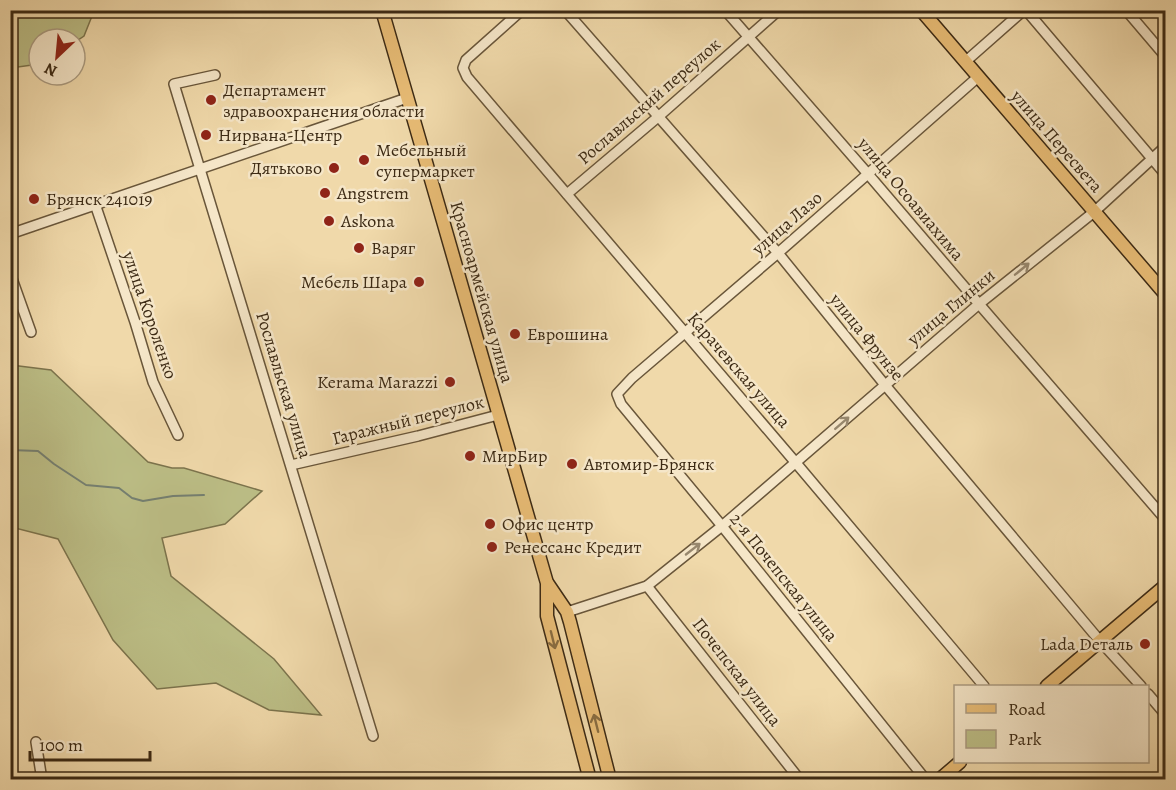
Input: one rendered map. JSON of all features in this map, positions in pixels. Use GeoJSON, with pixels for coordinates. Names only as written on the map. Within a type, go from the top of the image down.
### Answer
{"type":"FeatureCollection","features":[{"type":"Feature","properties":{"kind":"main road","name":"Красноармейская улица"},"geometry":{"type":"LineString","coordinates":[[382,10],[547,583]]}},
{"type":"Feature","properties":{"kind":"main road","name":"улица Пересвета"},"geometry":{"type":"LineString","coordinates":[[921,10],[1166,295]]}},
{"type":"Feature","properties":{"kind":"main road"},"geometry":{"type":"LineString","coordinates":[[547,583],[567,612],[610,780]]}},
{"type":"Feature","properties":{"kind":"main road"},"geometry":{"type":"LineString","coordinates":[[547,583],[547,616],[590,780]]}},
{"type":"Feature","properties":{"kind":"main road"},"geometry":{"type":"LineString","coordinates":[[1049,685],[1166,585]]}},
{"type":"Feature","properties":{"kind":"main road"},"geometry":{"type":"LineString","coordinates":[[939,780],[959,763]]}},
{"type":"Feature","properties":{"kind":"street","name":"Карачевская улица"},"geometry":{"type":"LineString","coordinates":[[522,10],[466,60],[464,68],[466,77],[686,333],[982,685]]}},
{"type":"Feature","properties":{"kind":"street","name":"улица Фрунзе"},"geometry":{"type":"LineString","coordinates":[[565,10],[778,253],[885,385],[1139,685]]}},
{"type":"Feature","properties":{"kind":"street","name":"улица Осоавиахима"},"geometry":{"type":"LineString","coordinates":[[725,10],[1166,520]]}},
{"type":"Feature","properties":{"kind":"street","name":"Рославльский переулок"},"geometry":{"type":"LineString","coordinates":[[567,194],[779,10]]}},
{"type":"Feature","properties":{"kind":"street"},"geometry":{"type":"LineString","coordinates":[[966,62],[1025,10],[1166,175]]}},
{"type":"Feature","properties":{"kind":"street"},"geometry":{"type":"LineString","coordinates":[[1126,10],[1166,57]]}},
{"type":"Feature","properties":{"kind":"street","name":"Рославльская улица"},"geometry":{"type":"LineString","coordinates":[[215,75],[174,84],[374,736]]}},
{"type":"Feature","properties":{"kind":"street","name":"улица Лазо"},"geometry":{"type":"LineString","coordinates":[[617,394],[632,378],[978,77]]}},
{"type":"Feature","properties":{"kind":"street"},"geometry":{"type":"LineString","coordinates":[[10,234],[407,98]]}},
{"type":"Feature","properties":{"kind":"street","name":"улица Глинки"},"geometry":{"type":"LineString","coordinates":[[647,586],[722,526],[979,304],[1094,212],[1166,146]]}},
{"type":"Feature","properties":{"kind":"street","name":"улица Короленко"},"geometry":{"type":"LineString","coordinates":[[95,204],[153,382],[178,435]]}},
{"type":"Feature","properties":{"kind":"street"},"geometry":{"type":"LineString","coordinates":[[10,273],[31,332]]}},
{"type":"Feature","properties":{"kind":"street","name":"2-я Почепская улица"},"geometry":{"type":"LineString","coordinates":[[617,394],[621,404],[926,780]]}},
{"type":"Feature","properties":{"kind":"street","name":"Гаражный переулок"},"geometry":{"type":"LineString","coordinates":[[291,465],[498,415]]}},
{"type":"Feature","properties":{"kind":"street"},"geometry":{"type":"LineString","coordinates":[[567,612],[647,586]]}},
{"type":"Feature","properties":{"kind":"street","name":"Почепская улица"},"geometry":{"type":"LineString","coordinates":[[647,586],[800,780]]}},
{"type":"Feature","properties":{"kind":"street"},"geometry":{"type":"LineString","coordinates":[[1149,695],[1166,715]]}},
{"type":"Feature","properties":{"kind":"street"},"geometry":{"type":"LineString","coordinates":[[36,742],[42,780]]}},
{"type":"Feature","properties":{"kind":"green space"},"geometry":{"type":"Polygon","coordinates":[[[11,10],[94,11],[87,28],[27,27],[27,66],[11,68],[11,10]]]}},
{"type":"Feature","properties":{"kind":"green space"},"geometry":{"type":"Polygon","coordinates":[[[11,365],[51,370],[148,462],[172,468],[184,468],[262,491],[225,524],[162,538],[171,576],[274,659],[321,715],[269,710],[216,683],[157,689],[113,640],[58,539],[11,527],[11,365]]]}},
{"type":"Feature","properties":{"kind":"waterway"},"geometry":{"type":"LineString","coordinates":[[10,450],[38,451],[86,485],[119,488],[132,498],[143,501],[173,496],[204,495]]}},
{"type":"Feature","properties":{"kind":"place","name":"Департамент здравоохранения области"},"geometry":{"type":"Point","coordinates":[211,100]}},
{"type":"Feature","properties":{"kind":"place","name":"Нирвана-Центр"},"geometry":{"type":"Point","coordinates":[206,135]}},
{"type":"Feature","properties":{"kind":"place","name":"Мебельный супермаркет"},"geometry":{"type":"Point","coordinates":[364,160]}},
{"type":"Feature","properties":{"kind":"place","name":"Дятьково"},"geometry":{"type":"Point","coordinates":[334,168]}},
{"type":"Feature","properties":{"kind":"place","name":"Angstrem"},"geometry":{"type":"Point","coordinates":[325,193]}},
{"type":"Feature","properties":{"kind":"place","name":"Брянск 241019"},"geometry":{"type":"Point","coordinates":[34,199]}},
{"type":"Feature","properties":{"kind":"place","name":"Askona"},"geometry":{"type":"Point","coordinates":[329,221]}},
{"type":"Feature","properties":{"kind":"place","name":"Варяг"},"geometry":{"type":"Point","coordinates":[359,248]}},
{"type":"Feature","properties":{"kind":"place","name":"Мебель Шара"},"geometry":{"type":"Point","coordinates":[419,282]}},
{"type":"Feature","properties":{"kind":"place","name":"Еврошина"},"geometry":{"type":"Point","coordinates":[515,334]}},
{"type":"Feature","properties":{"kind":"place","name":"Kerama Marazzi"},"geometry":{"type":"Point","coordinates":[450,382]}},
{"type":"Feature","properties":{"kind":"place","name":"МирБир"},"geometry":{"type":"Point","coordinates":[470,456]}},
{"type":"Feature","properties":{"kind":"place","name":"Автомир-Брянск"},"geometry":{"type":"Point","coordinates":[572,464]}},
{"type":"Feature","properties":{"kind":"place","name":"Офис центр"},"geometry":{"type":"Point","coordinates":[490,524]}},
{"type":"Feature","properties":{"kind":"place","name":"Ренессанс Кредит"},"geometry":{"type":"Point","coordinates":[492,547]}},
{"type":"Feature","properties":{"kind":"place","name":"Lada Dеталь"},"geometry":{"type":"Point","coordinates":[1145,644]}}]}
